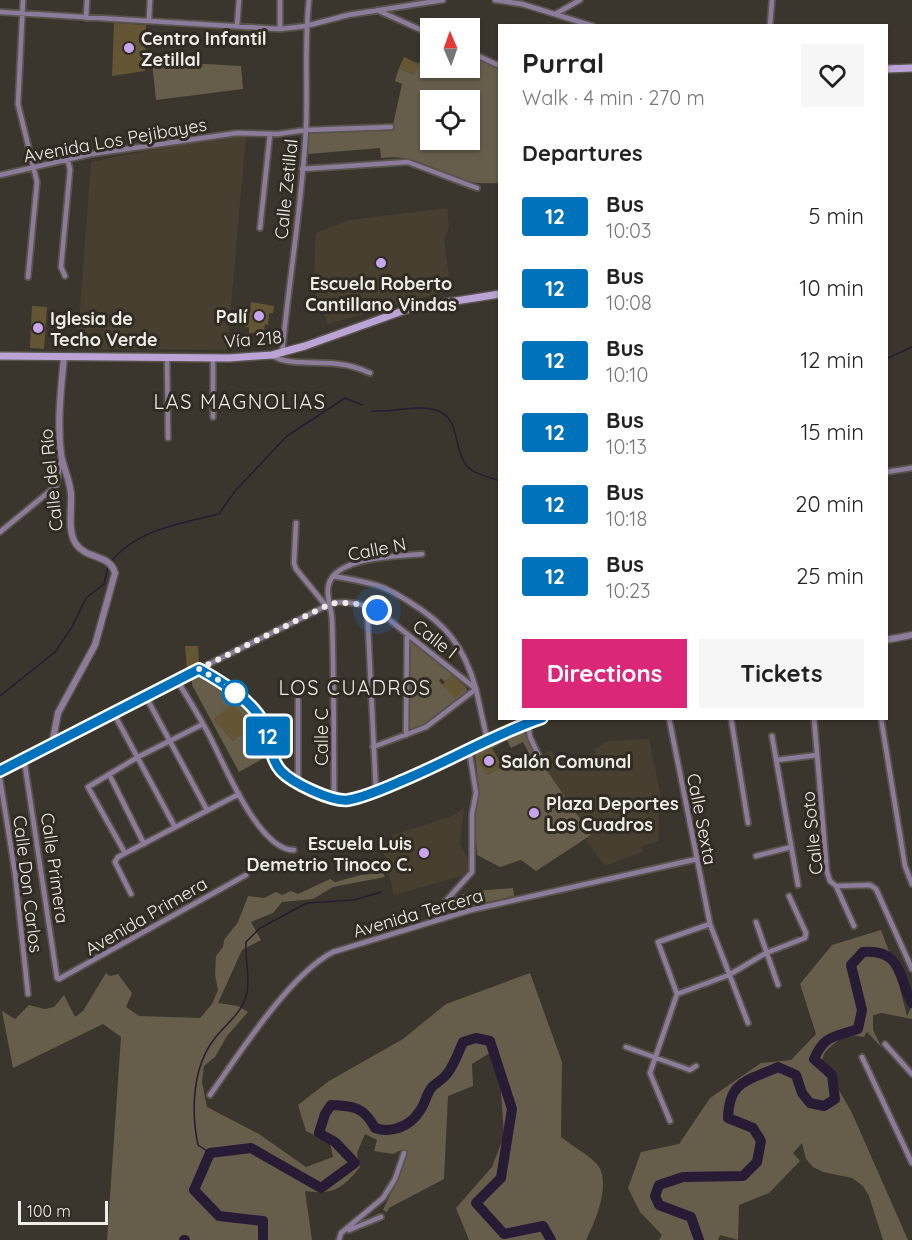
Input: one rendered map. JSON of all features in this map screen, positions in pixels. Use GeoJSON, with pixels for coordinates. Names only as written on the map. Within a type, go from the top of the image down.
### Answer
{"type":"FeatureCollection","features":[{"type":"Feature","properties":{"kind":"main road"},"geometry":{"type":"LineString","coordinates":[[888,69],[912,68]]}},
{"type":"Feature","properties":{"kind":"main road","name":"Vía 218"},"geometry":{"type":"LineString","coordinates":[[0,356],[213,358],[282,354],[411,308],[498,294]]}},
{"type":"Feature","properties":{"kind":"street"},"geometry":{"type":"LineString","coordinates":[[24,0],[18,104],[36,182],[28,277]]}},
{"type":"Feature","properties":{"kind":"street"},"geometry":{"type":"LineString","coordinates":[[86,18],[87,0]]}},
{"type":"Feature","properties":{"kind":"street"},"geometry":{"type":"LineString","coordinates":[[149,20],[150,0]]}},
{"type":"Feature","properties":{"kind":"street"},"geometry":{"type":"LineString","coordinates":[[237,26],[239,0]]}},
{"type":"Feature","properties":{"kind":"street"},"geometry":{"type":"LineString","coordinates":[[280,0],[280,29]]}},
{"type":"Feature","properties":{"kind":"street","name":"Calle Zetillal"},"geometry":{"type":"LineString","coordinates":[[282,354],[306,130],[308,65],[306,26],[309,0]]}},
{"type":"Feature","properties":{"kind":"street"},"geometry":{"type":"LineString","coordinates":[[0,12],[280,29],[306,26],[409,3],[443,0]]}},
{"type":"Feature","properties":{"kind":"street"},"geometry":{"type":"LineString","coordinates":[[495,0],[522,4],[587,24]]}},
{"type":"Feature","properties":{"kind":"street"},"geometry":{"type":"LineString","coordinates":[[557,14],[580,0]]}},
{"type":"Feature","properties":{"kind":"street"},"geometry":{"type":"LineString","coordinates":[[770,24],[772,0]]}},
{"type":"Feature","properties":{"kind":"street"},"geometry":{"type":"LineString","coordinates":[[377,10],[420,29]]}},
{"type":"Feature","properties":{"kind":"street"},"geometry":{"type":"LineString","coordinates":[[480,57],[498,65]]}},
{"type":"Feature","properties":{"kind":"street"},"geometry":{"type":"LineString","coordinates":[[306,130],[391,127]]}},
{"type":"Feature","properties":{"kind":"street","name":"Avenida Los Pejibayes"},"geometry":{"type":"LineString","coordinates":[[0,175],[158,143],[226,135],[306,130]]}},
{"type":"Feature","properties":{"kind":"street"},"geometry":{"type":"LineString","coordinates":[[260,228],[270,134]]}},
{"type":"Feature","properties":{"kind":"street"},"geometry":{"type":"LineString","coordinates":[[65,276],[61,267],[70,170],[68,160]]}},
{"type":"Feature","properties":{"kind":"street"},"geometry":{"type":"LineString","coordinates":[[302,169],[408,162],[477,188]]}},
{"type":"Feature","properties":{"kind":"street"},"geometry":{"type":"LineString","coordinates":[[272,355],[282,360],[336,363],[370,373]]}},
{"type":"Feature","properties":{"kind":"street","name":"Calle del Río"},"geometry":{"type":"LineString","coordinates":[[52,745],[58,713],[96,645],[112,587],[113,567],[106,560],[82,550],[72,536],[69,481],[62,457],[60,416],[64,357]]}},
{"type":"Feature","properties":{"kind":"street"},"geometry":{"type":"LineString","coordinates":[[167,357],[168,438]]}},
{"type":"Feature","properties":{"kind":"street"},"geometry":{"type":"LineString","coordinates":[[213,358],[213,417]]}},
{"type":"Feature","properties":{"kind":"street"},"geometry":{"type":"LineString","coordinates":[[0,532],[56,486],[62,457]]}},
{"type":"Feature","properties":{"kind":"street"},"geometry":{"type":"LineString","coordinates":[[888,472],[912,468]]}},
{"type":"Feature","properties":{"kind":"street"},"geometry":{"type":"LineString","coordinates":[[296,523],[294,563],[296,569],[329,605]]}},
{"type":"Feature","properties":{"kind":"street","name":"Calle N"},"geometry":{"type":"LineString","coordinates":[[329,605],[328,592],[333,576],[348,566],[359,562],[422,554]]}},
{"type":"Feature","properties":{"kind":"street"},"geometry":{"type":"LineString","coordinates":[[333,576],[378,585],[429,614],[452,636],[470,665],[487,739]]}},
{"type":"Feature","properties":{"kind":"street","name":"Calle I"},"geometry":{"type":"LineString","coordinates":[[199,669],[329,605],[343,603],[367,606],[377,610],[476,689]]}},
{"type":"Feature","properties":{"kind":"street","name":"Calle C"},"geometry":{"type":"LineString","coordinates":[[329,605],[334,688],[334,798]]}},
{"type":"Feature","properties":{"kind":"street"},"geometry":{"type":"LineString","coordinates":[[367,606],[376,792]]}},
{"type":"Feature","properties":{"kind":"street"},"geometry":{"type":"LineString","coordinates":[[406,735],[407,634]]}},
{"type":"Feature","properties":{"kind":"street"},"geometry":{"type":"LineString","coordinates":[[888,640],[912,635]]}},
{"type":"Feature","properties":{"kind":"street"},"geometry":{"type":"LineString","coordinates":[[0,771],[199,669],[235,692],[260,717],[265,726],[274,762],[286,776],[334,798],[346,800],[376,792],[444,763],[487,739],[528,721],[530,737],[539,756]]}},
{"type":"Feature","properties":{"kind":"street"},"geometry":{"type":"LineString","coordinates":[[176,679],[203,724],[253,818],[279,846],[294,850]]}},
{"type":"Feature","properties":{"kind":"street"},"geometry":{"type":"LineString","coordinates":[[373,747],[426,727],[476,689]]}},
{"type":"Feature","properties":{"kind":"street"},"geometry":{"type":"LineString","coordinates":[[145,695],[207,810]]}},
{"type":"Feature","properties":{"kind":"street"},"geometry":{"type":"LineString","coordinates":[[298,700],[298,783]]}},
{"type":"Feature","properties":{"kind":"street"},"geometry":{"type":"LineString","coordinates":[[113,712],[175,827]]}},
{"type":"Feature","properties":{"kind":"street","name":"Calle Sexta"},"geometry":{"type":"LineString","coordinates":[[669,720],[710,924],[748,1023]]}},
{"type":"Feature","properties":{"kind":"street"},"geometry":{"type":"LineString","coordinates":[[731,720],[748,823]]}},
{"type":"Feature","properties":{"kind":"street","name":"Calle Soto"},"geometry":{"type":"LineString","coordinates":[[814,720],[827,872],[830,881],[837,886],[870,885],[876,889],[912,969]]}},
{"type":"Feature","properties":{"kind":"street"},"geometry":{"type":"LineString","coordinates":[[881,720],[905,866],[912,884]]}},
{"type":"Feature","properties":{"kind":"street"},"geometry":{"type":"LineString","coordinates":[[125,853],[88,787],[138,757],[203,724]]}},
{"type":"Feature","properties":{"kind":"street"},"geometry":{"type":"LineString","coordinates":[[772,736],[798,885]]}},
{"type":"Feature","properties":{"kind":"street"},"geometry":{"type":"LineString","coordinates":[[437,920],[443,904],[472,872],[472,814],[476,793],[469,749]]}},
{"type":"Feature","properties":{"kind":"street"},"geometry":{"type":"LineString","coordinates":[[777,760],[817,755]]}},
{"type":"Feature","properties":{"kind":"street","name":"Calle Primera"},"geometry":{"type":"LineString","coordinates":[[24,759],[57,978],[59,979]]}},
{"type":"Feature","properties":{"kind":"street"},"geometry":{"type":"LineString","coordinates":[[109,774],[144,844]]}},
{"type":"Feature","properties":{"kind":"street","name":"Calle Don Carlos"},"geometry":{"type":"LineString","coordinates":[[0,779],[15,873],[28,994]]}},
{"type":"Feature","properties":{"kind":"street"},"geometry":{"type":"LineString","coordinates":[[131,894],[116,862],[118,856],[239,794]]}},
{"type":"Feature","properties":{"kind":"street"},"geometry":{"type":"LineString","coordinates":[[756,856],[791,847]]}},
{"type":"Feature","properties":{"kind":"street","name":"Avenida Tercera"},"geometry":{"type":"LineString","coordinates":[[210,1095],[276,1006],[317,962],[340,949],[437,920],[696,859]]}},
{"type":"Feature","properties":{"kind":"street","name":"Avenida Primera"},"geometry":{"type":"LineString","coordinates":[[59,979],[246,875]]}},
{"type":"Feature","properties":{"kind":"street"},"geometry":{"type":"LineString","coordinates":[[837,886],[854,926]]}},
{"type":"Feature","properties":{"kind":"street"},"geometry":{"type":"LineString","coordinates":[[678,994],[729,975],[766,953],[805,938],[806,933],[789,896]]}},
{"type":"Feature","properties":{"kind":"street"},"geometry":{"type":"LineString","coordinates":[[756,922],[778,984]]}},
{"type":"Feature","properties":{"kind":"street"},"geometry":{"type":"LineString","coordinates":[[670,1121],[650,1073],[678,994],[658,942],[710,924]]}},
{"type":"Feature","properties":{"kind":"street"},"geometry":{"type":"LineString","coordinates":[[885,1044],[912,1074]]}},
{"type":"Feature","properties":{"kind":"street"},"geometry":{"type":"LineString","coordinates":[[626,1047],[690,1070],[696,1066]]}},
{"type":"Feature","properties":{"kind":"street"},"geometry":{"type":"LineString","coordinates":[[862,1057],[912,1163]]}},
{"type":"Feature","properties":{"kind":"street"},"geometry":{"type":"LineString","coordinates":[[339,1240],[343,1232],[382,1198],[395,1179],[404,1153]]}},
{"type":"Feature","properties":{"kind":"street"},"geometry":{"type":"LineString","coordinates":[[343,1232],[381,1217]]}},
{"type":"Feature","properties":{"kind":"shaded area"},"geometry":{"type":"Polygon","coordinates":[[[480,59],[498,68],[498,183],[471,182],[407,159],[381,158],[380,148],[308,154],[308,132],[392,129],[402,84],[395,81],[399,68],[413,74],[419,62],[420,78],[480,78],[480,59]]]}},
{"type":"Feature","properties":{"kind":"shaded area"},"geometry":{"type":"Polygon","coordinates":[[[152,61],[241,66],[243,89],[156,100],[152,61]]]}},
{"type":"Feature","properties":{"kind":"shaded area"},"geometry":{"type":"Polygon","coordinates":[[[246,136],[227,350],[77,349],[91,162],[179,144],[246,136]]]}},
{"type":"Feature","properties":{"kind":"shaded area","name":"Escuela Roberto Cantillano Vindas"},"geometry":{"type":"Polygon","coordinates":[[[447,208],[449,228],[444,240],[451,290],[328,324],[313,286],[316,233],[349,220],[447,208]]]}},
{"type":"Feature","properties":{"kind":"shaded area"},"geometry":{"type":"Polygon","coordinates":[[[411,642],[453,674],[445,682],[441,678],[439,681],[455,697],[466,687],[467,693],[426,725],[408,731],[411,642]]]}},
{"type":"Feature","properties":{"kind":"shaded area"},"geometry":{"type":"Polygon","coordinates":[[[201,675],[216,684],[258,722],[264,758],[239,772],[192,685],[192,679],[201,675]],[[214,719],[233,741],[251,726],[214,719]]]}},
{"type":"Feature","properties":{"kind":"shaded area"},"geometry":{"type":"Polygon","coordinates":[[[519,731],[525,733],[535,753],[591,835],[536,871],[521,860],[500,867],[477,855],[475,822],[479,790],[475,754],[477,750],[519,731]],[[507,740],[477,757],[487,775],[528,751],[523,742],[511,748],[507,740]]]}},
{"type":"Feature","properties":{"kind":"shaded area"},"geometry":{"type":"Polygon","coordinates":[[[649,739],[662,803],[659,804],[658,841],[641,847],[642,852],[605,866],[586,840],[591,835],[538,758],[550,750],[558,759],[571,764],[578,770],[587,760],[595,756],[594,749],[608,741],[649,739]]]}},
{"type":"Feature","properties":{"kind":"shaded area","name":"Escuela Luis Demetrio Tinoco C."},"geometry":{"type":"Polygon","coordinates":[[[464,807],[460,844],[468,859],[468,870],[461,876],[394,895],[382,846],[393,835],[455,815],[464,807]]]}},
{"type":"Feature","properties":{"kind":"shaded area"},"geometry":{"type":"Polygon","coordinates":[[[383,873],[385,877],[333,887],[313,899],[282,902],[273,913],[251,922],[261,940],[242,950],[218,1003],[238,1006],[248,1012],[227,1036],[215,1057],[204,1066],[202,1082],[207,1107],[259,1134],[306,1167],[333,1157],[330,1143],[306,1131],[298,1105],[329,1081],[403,1039],[446,1004],[530,973],[562,1062],[561,1137],[596,1163],[603,1180],[601,1202],[586,1240],[469,1240],[456,1208],[492,1167],[504,1136],[498,1048],[472,1064],[473,1086],[448,1096],[444,1179],[389,1208],[387,1212],[383,1210],[407,1152],[401,1150],[393,1154],[374,1151],[377,1140],[365,1134],[357,1153],[360,1167],[348,1181],[330,1191],[305,1191],[312,1240],[107,1240],[121,1037],[103,1024],[13,1068],[2,1011],[15,1019],[29,1005],[45,1009],[54,1007],[64,995],[75,1017],[83,1011],[106,973],[110,976],[118,974],[132,993],[126,1007],[139,1016],[200,1018],[212,1004],[218,990],[215,975],[216,956],[223,947],[224,940],[238,922],[248,896],[264,898],[276,892],[282,895],[291,891],[298,894],[330,879],[335,882],[361,875],[383,873]]]}},
{"type":"Feature","properties":{"kind":"shaded area"},"geometry":{"type":"Polygon","coordinates":[[[513,888],[514,896],[479,904],[475,893],[452,899],[452,897],[475,891],[513,888]]]}},
{"type":"Feature","properties":{"kind":"shaded area"},"geometry":{"type":"Polygon","coordinates":[[[881,930],[894,965],[907,1016],[912,1006],[912,1019],[882,1013],[873,1015],[873,1030],[882,1048],[867,1032],[864,1037],[845,1034],[825,1052],[822,1060],[852,1113],[908,1240],[883,1240],[869,1196],[863,1186],[852,1178],[823,1172],[813,1167],[806,1159],[802,1143],[793,1153],[800,1161],[769,1193],[739,1205],[738,1240],[720,1235],[718,1240],[659,1240],[662,1235],[640,1212],[628,1188],[641,1152],[679,1144],[710,1098],[761,1063],[791,1060],[816,1034],[800,984],[832,945],[881,930]]]}},
{"type":"Feature","properties":{"kind":"building","name":"Centro Infantil Zetillal"},"geometry":{"type":"Polygon","coordinates":[[[114,23],[146,25],[145,71],[112,76],[114,23]]]}},
{"type":"Feature","properties":{"kind":"building"},"geometry":{"type":"Polygon","coordinates":[[[404,57],[419,64],[414,74],[399,68],[404,57]]]}},
{"type":"Feature","properties":{"kind":"building","name":"Palí"},"geometry":{"type":"Polygon","coordinates":[[[251,302],[274,306],[273,313],[269,313],[268,325],[265,324],[262,334],[249,333],[249,327],[245,327],[246,319],[249,320],[251,302]]]}},
{"type":"Feature","properties":{"kind":"building","name":"Iglesia de Techo Verde"},"geometry":{"type":"Polygon","coordinates":[[[32,306],[47,307],[44,349],[30,348],[32,306]]]}},
{"type":"Feature","properties":{"kind":"building"},"geometry":{"type":"Polygon","coordinates":[[[185,646],[198,646],[199,664],[187,669],[185,646]]]}},
{"type":"Feature","properties":{"kind":"building"},"geometry":{"type":"Polygon","coordinates":[[[452,675],[466,687],[455,698],[442,685],[452,675]]]}},
{"type":"Feature","properties":{"kind":"building"},"geometry":{"type":"Polygon","coordinates":[[[233,703],[252,726],[233,741],[214,719],[233,703]]]}},
{"type":"Feature","properties":{"kind":"building","name":"Salón Comunal"},"geometry":{"type":"Polygon","coordinates":[[[492,748],[502,766],[487,775],[476,757],[492,748]]]}},
{"type":"Feature","properties":{"kind":"building"},"geometry":{"type":"Polygon","coordinates":[[[476,893],[479,904],[451,911],[448,905],[454,899],[476,893]]]}},
{"type":"Feature","properties":{"kind":"waterway"},"geometry":{"type":"LineString","coordinates":[[888,358],[912,347]]}},
{"type":"Feature","properties":{"kind":"waterway"},"geometry":{"type":"LineString","coordinates":[[110,563],[120,552],[145,535],[219,514],[235,491],[287,436],[345,398],[362,405]]}},
{"type":"Feature","properties":{"kind":"waterway"},"geometry":{"type":"LineString","coordinates":[[371,411],[428,408],[444,414],[453,426],[459,450],[466,465],[477,473],[498,480]]}},
{"type":"Feature","properties":{"kind":"waterway"},"geometry":{"type":"LineString","coordinates":[[0,696],[55,652],[72,627],[86,598],[104,584],[108,567]]}},
{"type":"Feature","properties":{"kind":"waterway"},"geometry":{"type":"LineString","coordinates":[[210,1153],[198,1145],[194,1118],[195,1090],[207,1050],[245,1000],[248,981],[246,942],[260,928],[307,903],[354,900],[381,892]]}},
{"type":"Feature","properties":{"kind":"waterway"},"geometry":{"type":"LineString","coordinates":[[699,1240],[691,1217],[659,1205],[655,1196],[659,1185],[683,1177],[743,1176],[757,1162],[761,1141],[753,1128],[728,1118],[729,1105],[736,1089],[749,1079],[778,1067],[796,1075],[802,1093],[810,1103],[824,1106],[835,1099],[832,1075],[814,1059],[822,1045],[831,1038],[858,1029],[862,1010],[851,965],[863,952],[876,952],[892,960],[901,975],[912,1003]]}},
{"type":"Feature","properties":{"kind":"waterway"},"geometry":{"type":"LineString","coordinates":[[263,1240],[263,1221],[219,1216],[194,1190],[210,1153],[251,1148],[321,1188],[355,1163],[335,1142],[319,1133],[325,1114],[331,1105],[358,1109],[367,1116],[375,1128],[381,1130],[400,1128],[419,1112],[432,1087],[451,1068],[463,1042],[476,1038],[490,1041],[512,1109],[501,1178],[476,1203],[504,1234],[543,1226],[551,1240]]}},
{"type":"Feature","properties":{"kind":"bus line","name":"12"},"geometry":{"type":"LineString","coordinates":[[0,771],[199,669],[235,692],[260,717],[265,726],[274,762],[286,776],[319,794],[346,800],[376,792],[444,763],[487,739],[536,720]]}},
{"type":"Feature","properties":{"kind":"place","name":"Centro Infantil Zetillal"},"geometry":{"type":"Point","coordinates":[129,48]}},
{"type":"Feature","properties":{"kind":"place","name":"Escuela Roberto Cantillano Vindas"},"geometry":{"type":"Point","coordinates":[381,263]}},
{"type":"Feature","properties":{"kind":"place","name":"Palí"},"geometry":{"type":"Point","coordinates":[259,316]}},
{"type":"Feature","properties":{"kind":"place","name":"Iglesia de Techo Verde"},"geometry":{"type":"Point","coordinates":[38,328]}},
{"type":"Feature","properties":{"kind":"place","name":"Salón Comunal"},"geometry":{"type":"Point","coordinates":[489,761]}},
{"type":"Feature","properties":{"kind":"place","name":"Plaza Deportes Los Cuadros"},"geometry":{"type":"Point","coordinates":[534,813]}},
{"type":"Feature","properties":{"kind":"place","name":"Escuela Luis Demetrio Tinoco C."},"geometry":{"type":"Point","coordinates":[424,853]}},
{"type":"Feature","properties":{"kind":"district","name":"LAS MAGNOLIAS"},"geometry":{"type":"Point","coordinates":[240,401]}},
{"type":"Feature","properties":{"kind":"district","name":"LOS CUADROS"},"geometry":{"type":"Point","coordinates":[355,687]}},
{"type":"Feature","properties":{"kind":"route"},"geometry":{"type":"LineString","coordinates":[[235,693],[199,669],[330,604],[367,606],[377,610]]}}]}
